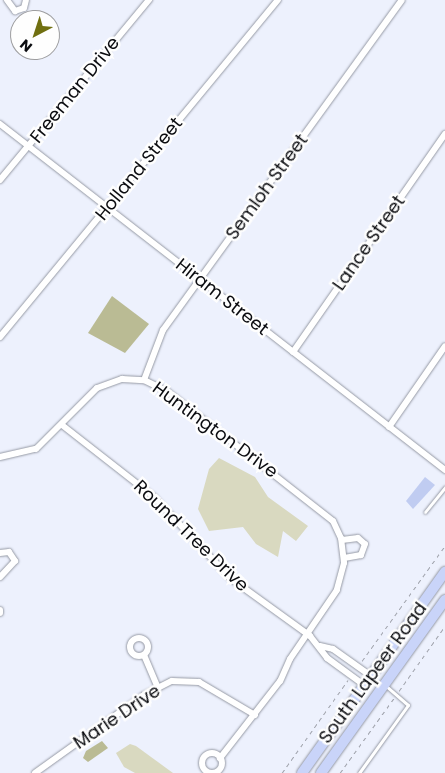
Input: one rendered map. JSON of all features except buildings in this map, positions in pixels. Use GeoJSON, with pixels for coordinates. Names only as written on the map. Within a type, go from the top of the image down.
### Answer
{"type":"FeatureCollection","features":[{"type":"Feature","properties":{"kind":"main road","name":"South Lapeer Road"},"geometry":{"type":"LineString","coordinates":[[302,773],[445,572]]}},
{"type":"Feature","properties":{"kind":"main road","name":"South Lapeer Road"},"geometry":{"type":"LineString","coordinates":[[321,773],[445,600]]}},
{"type":"Feature","properties":{"kind":"main road"},"geometry":{"type":"LineString","coordinates":[[417,611],[425,617],[426,626]]}},
{"type":"Feature","properties":{"kind":"street"},"geometry":{"type":"LineString","coordinates":[[7,0],[15,11],[24,8],[26,0]]}},
{"type":"Feature","properties":{"kind":"street","name":"Freeman Drive"},"geometry":{"type":"LineString","coordinates":[[0,180],[149,0]]}},
{"type":"Feature","properties":{"kind":"street","name":"Holland Street"},"geometry":{"type":"LineString","coordinates":[[0,337],[278,0]]}},
{"type":"Feature","properties":{"kind":"street","name":"Semloh Street"},"geometry":{"type":"LineString","coordinates":[[144,380],[163,330],[402,0]]}},
{"type":"Feature","properties":{"kind":"street","name":"Hiram Street"},"geometry":{"type":"LineString","coordinates":[[0,124],[30,145],[200,280],[444,468]]}},
{"type":"Feature","properties":{"kind":"street","name":"Lance Street"},"geometry":{"type":"LineString","coordinates":[[293,352],[445,134]]}},
{"type":"Feature","properties":{"kind":"street"},"geometry":{"type":"LineString","coordinates":[[389,427],[445,346]]}},
{"type":"Feature","properties":{"kind":"street","name":"Huntington Drive"},"geometry":{"type":"LineString","coordinates":[[0,457],[36,449],[62,426],[83,398],[97,388],[122,379],[144,380],[168,391],[320,508],[342,540],[344,558],[337,590],[306,634],[255,715],[220,758]]}},
{"type":"Feature","properties":{"kind":"street","name":"Round Tree Drive"},"geometry":{"type":"LineString","coordinates":[[62,426],[154,496],[230,578],[306,634],[320,646],[327,658],[364,685]]}},
{"type":"Feature","properties":{"kind":"street"},"geometry":{"type":"LineString","coordinates":[[342,540],[358,538],[365,544],[361,555],[344,558]]}},
{"type":"Feature","properties":{"kind":"street"},"geometry":{"type":"LineString","coordinates":[[0,553],[15,558],[13,566],[0,577]]}},
{"type":"Feature","properties":{"kind":"street","name":"Round Tree Drive"},"geometry":{"type":"LineString","coordinates":[[320,646],[333,649],[371,676]]}},
{"type":"Feature","properties":{"kind":"street"},"geometry":{"type":"LineString","coordinates":[[144,655],[158,688]]}},
{"type":"Feature","properties":{"kind":"street","name":"Marie Drive"},"geometry":{"type":"LineString","coordinates":[[35,773],[158,688],[172,681],[200,682],[255,715]]}},
{"type":"Feature","properties":{"kind":"lane"},"geometry":{"type":"LineString","coordinates":[[425,512],[445,487]]}},
{"type":"Feature","properties":{"kind":"lane"},"geometry":{"type":"LineString","coordinates":[[359,773],[408,705],[384,685]]}},
{"type":"Feature","properties":{"kind":"path"},"geometry":{"type":"LineString","coordinates":[[360,664],[445,546]]}},
{"type":"Feature","properties":{"kind":"path"},"geometry":{"type":"LineString","coordinates":[[400,690],[445,626]]}},
{"type":"Feature","properties":{"kind":"path"},"geometry":{"type":"LineString","coordinates":[[282,773],[349,679]]}},
{"type":"Feature","properties":{"kind":"path"},"geometry":{"type":"LineString","coordinates":[[340,773],[394,698]]}},
{"type":"Feature","properties":{"kind":"shaded area"},"geometry":{"type":"Polygon","coordinates":[[[112,296],[149,324],[125,353],[88,333],[112,296]]]}},
{"type":"Feature","properties":{"kind":"shaded area"},"geometry":{"type":"Polygon","coordinates":[[[219,458],[255,477],[268,497],[308,526],[296,541],[283,531],[278,557],[256,544],[243,527],[209,531],[198,509],[209,469],[219,458]]]}},
{"type":"Feature","properties":{"kind":"shaded area"},"geometry":{"type":"Polygon","coordinates":[[[102,741],[108,748],[88,762],[83,758],[86,751],[102,741]]]}},
{"type":"Feature","properties":{"kind":"shaded area"},"geometry":{"type":"Polygon","coordinates":[[[130,744],[136,746],[173,773],[135,773],[124,767],[116,753],[130,744]]]}}]}
